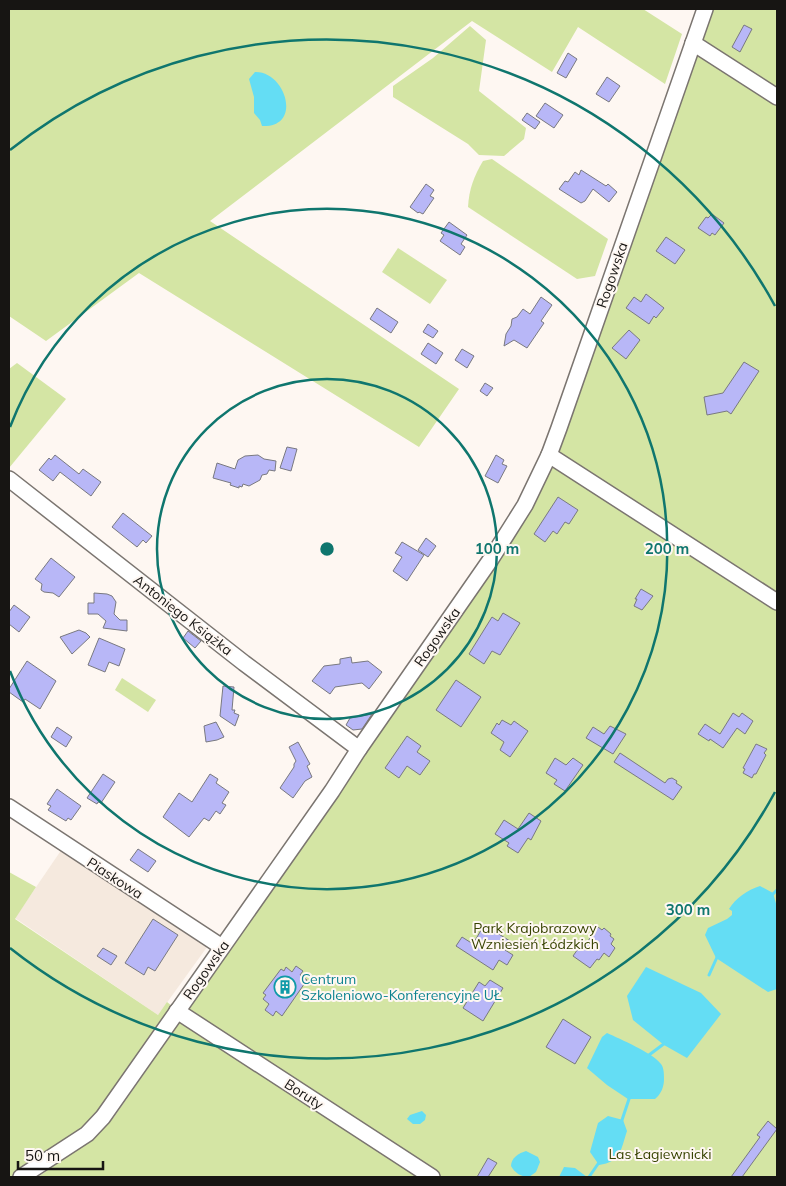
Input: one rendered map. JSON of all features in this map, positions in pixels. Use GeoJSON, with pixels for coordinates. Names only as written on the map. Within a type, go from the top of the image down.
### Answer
{"type":"FeatureCollection","features":[{"type":"Feature","properties":{"kind":"street","name":"Rogowska"},"geometry":{"type":"LineString","coordinates":[[20,1177],[87,1134],[103,1117],[322,805],[494,554],[525,505],[549,455],[705,9]]}},
{"type":"Feature","properties":{"kind":"street"},"geometry":{"type":"LineString","coordinates":[[693,43],[777,97]]}},
{"type":"Feature","properties":{"kind":"street"},"geometry":{"type":"LineString","coordinates":[[549,455],[777,602]]}},
{"type":"Feature","properties":{"kind":"street","name":"Antoniego Książka"},"geometry":{"type":"LineString","coordinates":[[9,479],[244,663],[359,749]]}},
{"type":"Feature","properties":{"kind":"street","name":"Piaskowa"},"geometry":{"type":"LineString","coordinates":[[9,806],[222,947]]}},
{"type":"Feature","properties":{"kind":"street","name":"Boruty"},"geometry":{"type":"LineString","coordinates":[[177,1011],[432,1177]]}},
{"type":"Feature","properties":{"kind":"shaded area"},"geometry":{"type":"Polygon","coordinates":[[[62,849],[207,947],[158,1015],[15,918],[62,849]]]}},
{"type":"Feature","properties":{"kind":"green space"},"geometry":{"type":"Polygon","coordinates":[[[9,9],[643,9],[682,34],[665,84],[578,27],[552,72],[472,21],[210,221],[459,389],[419,447],[139,273],[46,341],[9,316],[9,9]]]}},
{"type":"Feature","properties":{"kind":"green space","name":"Park Krajobrazowy Wzniesień Łódzkich"},"geometry":{"type":"Polygon","coordinates":[[[711,9],[777,9],[777,1177],[38,1177],[92,1139],[114,1117],[342,789],[525,518],[548,475],[711,9]]]}},
{"type":"Feature","properties":{"kind":"green space"},"geometry":{"type":"Polygon","coordinates":[[[470,26],[486,40],[479,91],[526,128],[524,139],[504,156],[479,155],[468,144],[393,97],[393,86],[433,58],[470,26]]]}},
{"type":"Feature","properties":{"kind":"green space"},"geometry":{"type":"Polygon","coordinates":[[[492,159],[608,239],[595,276],[577,279],[468,207],[472,183],[477,172],[483,161],[492,159]]]}},
{"type":"Feature","properties":{"kind":"green space"},"geometry":{"type":"Polygon","coordinates":[[[398,248],[447,280],[430,304],[382,272],[398,248]]]}},
{"type":"Feature","properties":{"kind":"green space"},"geometry":{"type":"Polygon","coordinates":[[[17,363],[66,399],[9,468],[9,369],[17,363]]]}},
{"type":"Feature","properties":{"kind":"green space"},"geometry":{"type":"Polygon","coordinates":[[[122,678],[156,700],[148,712],[115,690],[122,678]]]}},
{"type":"Feature","properties":{"kind":"green space"},"geometry":{"type":"Polygon","coordinates":[[[9,872],[36,887],[15,919],[158,1015],[167,1002],[173,1007],[111,1097],[86,1126],[37,1162],[10,1177],[9,872]]]}},
{"type":"Feature","properties":{"kind":"water"},"geometry":{"type":"Polygon","coordinates":[[[255,72],[266,74],[275,80],[282,89],[286,99],[286,110],[283,118],[275,124],[262,126],[254,113],[254,97],[249,79],[255,72]]]}},
{"type":"Feature","properties":{"kind":"water"},"geometry":{"type":"Polygon","coordinates":[[[760,886],[773,893],[777,907],[777,989],[768,992],[716,958],[705,935],[708,928],[732,915],[732,911],[729,909],[738,898],[760,886]]]}},
{"type":"Feature","properties":{"kind":"water"},"geometry":{"type":"Polygon","coordinates":[[[646,967],[701,993],[721,1014],[687,1058],[664,1045],[633,1020],[627,996],[646,967]]]}},
{"type":"Feature","properties":{"kind":"water"},"geometry":{"type":"Polygon","coordinates":[[[607,1033],[644,1051],[661,1064],[664,1071],[663,1085],[655,1099],[628,1099],[587,1068],[602,1037],[607,1033]]]}},
{"type":"Feature","properties":{"kind":"water"},"geometry":{"type":"Polygon","coordinates":[[[422,1111],[426,1115],[425,1120],[420,1124],[413,1124],[407,1119],[410,1115],[422,1111]]]}},
{"type":"Feature","properties":{"kind":"water"},"geometry":{"type":"Polygon","coordinates":[[[608,1116],[623,1120],[627,1131],[616,1158],[599,1165],[590,1152],[598,1123],[608,1116]]]}},
{"type":"Feature","properties":{"kind":"water"},"geometry":{"type":"Polygon","coordinates":[[[526,1151],[538,1157],[540,1162],[536,1172],[529,1177],[514,1171],[511,1166],[516,1156],[526,1151]]]}},
{"type":"Feature","properties":{"kind":"water"},"geometry":{"type":"Polygon","coordinates":[[[564,1167],[575,1168],[587,1177],[559,1177],[564,1167]]]}},
{"type":"Feature","properties":{"kind":"building"},"geometry":{"type":"Polygon","coordinates":[[[744,25],[752,29],[740,52],[732,47],[744,25]]]}},
{"type":"Feature","properties":{"kind":"building"},"geometry":{"type":"Polygon","coordinates":[[[568,53],[577,59],[566,78],[557,73],[568,53]]]}},
{"type":"Feature","properties":{"kind":"building"},"geometry":{"type":"Polygon","coordinates":[[[607,77],[620,86],[609,102],[596,94],[607,77]]]}},
{"type":"Feature","properties":{"kind":"building"},"geometry":{"type":"Polygon","coordinates":[[[545,103],[563,115],[554,128],[536,116],[545,103]]]}},
{"type":"Feature","properties":{"kind":"building"},"geometry":{"type":"Polygon","coordinates":[[[527,113],[540,122],[535,129],[522,120],[527,113]]]}},
{"type":"Feature","properties":{"kind":"building"},"geometry":{"type":"Polygon","coordinates":[[[581,170],[606,186],[608,184],[617,192],[609,202],[593,189],[585,201],[581,203],[559,189],[565,181],[568,182],[575,172],[579,175],[581,170]]]}},
{"type":"Feature","properties":{"kind":"building"},"geometry":{"type":"Polygon","coordinates":[[[426,184],[434,190],[430,196],[434,198],[423,214],[410,207],[426,184]]]}},
{"type":"Feature","properties":{"kind":"building"},"geometry":{"type":"Polygon","coordinates":[[[712,214],[724,223],[715,235],[712,233],[710,236],[698,228],[706,217],[708,218],[712,214]]]}},
{"type":"Feature","properties":{"kind":"building"},"geometry":{"type":"Polygon","coordinates":[[[449,222],[467,235],[461,244],[465,247],[460,255],[440,241],[444,235],[441,233],[449,222]]]}},
{"type":"Feature","properties":{"kind":"building"},"geometry":{"type":"Polygon","coordinates":[[[666,237],[685,250],[675,264],[656,251],[666,237]]]}},
{"type":"Feature","properties":{"kind":"building"},"geometry":{"type":"Polygon","coordinates":[[[646,294],[664,308],[656,318],[654,316],[649,324],[626,308],[634,297],[641,302],[646,294]]]}},
{"type":"Feature","properties":{"kind":"building"},"geometry":{"type":"Polygon","coordinates":[[[541,297],[552,305],[541,321],[544,323],[527,348],[514,340],[504,346],[512,319],[517,317],[523,309],[530,314],[541,297]]]}},
{"type":"Feature","properties":{"kind":"building"},"geometry":{"type":"Polygon","coordinates":[[[377,308],[398,322],[391,333],[370,319],[377,308]]]}},
{"type":"Feature","properties":{"kind":"building"},"geometry":{"type":"Polygon","coordinates":[[[428,324],[438,331],[433,338],[423,332],[428,324]]]}},
{"type":"Feature","properties":{"kind":"building"},"geometry":{"type":"Polygon","coordinates":[[[629,330],[640,340],[626,359],[612,348],[629,330]]]}},
{"type":"Feature","properties":{"kind":"building"},"geometry":{"type":"Polygon","coordinates":[[[428,343],[443,353],[436,364],[421,354],[428,343]]]}},
{"type":"Feature","properties":{"kind":"building"},"geometry":{"type":"Polygon","coordinates":[[[462,349],[474,356],[467,368],[455,360],[462,349]]]}},
{"type":"Feature","properties":{"kind":"building"},"geometry":{"type":"Polygon","coordinates":[[[744,362],[759,371],[731,414],[727,411],[707,415],[704,397],[723,393],[744,362]]]}},
{"type":"Feature","properties":{"kind":"building"},"geometry":{"type":"Polygon","coordinates":[[[485,383],[493,388],[487,396],[480,391],[485,383]]]}},
{"type":"Feature","properties":{"kind":"building"},"geometry":{"type":"Polygon","coordinates":[[[287,447],[297,449],[291,471],[280,468],[287,447]]]}},
{"type":"Feature","properties":{"kind":"building"},"geometry":{"type":"Polygon","coordinates":[[[55,455],[79,474],[83,469],[101,482],[91,496],[60,472],[53,481],[39,470],[49,458],[51,460],[55,455]]]}},
{"type":"Feature","properties":{"kind":"building"},"geometry":{"type":"Polygon","coordinates":[[[258,455],[264,459],[276,461],[275,471],[269,470],[267,474],[262,475],[260,480],[249,486],[243,484],[239,488],[230,485],[231,483],[213,478],[217,463],[235,469],[238,460],[245,456],[258,455]]]}},
{"type":"Feature","properties":{"kind":"building"},"geometry":{"type":"Polygon","coordinates":[[[496,455],[504,460],[502,464],[507,466],[498,483],[485,476],[496,455]]]}},
{"type":"Feature","properties":{"kind":"building"},"geometry":{"type":"Polygon","coordinates":[[[558,497],[578,510],[569,524],[565,522],[557,534],[553,531],[545,542],[534,534],[558,497]]]}},
{"type":"Feature","properties":{"kind":"building"},"geometry":{"type":"Polygon","coordinates":[[[123,513],[152,536],[146,543],[143,540],[137,547],[112,527],[123,513]]]}},
{"type":"Feature","properties":{"kind":"building"},"geometry":{"type":"Polygon","coordinates":[[[426,538],[436,546],[428,557],[418,550],[426,538]]]}},
{"type":"Feature","properties":{"kind":"building"},"geometry":{"type":"Polygon","coordinates":[[[402,542],[424,555],[407,581],[393,571],[402,557],[395,553],[402,542]]]}},
{"type":"Feature","properties":{"kind":"building"},"geometry":{"type":"Polygon","coordinates":[[[51,558],[75,577],[59,597],[53,593],[41,590],[42,584],[35,579],[51,558]]]}},
{"type":"Feature","properties":{"kind":"building"},"geometry":{"type":"Polygon","coordinates":[[[641,589],[653,596],[642,610],[634,606],[637,599],[635,599],[641,589]]]}},
{"type":"Feature","properties":{"kind":"building"},"geometry":{"type":"Polygon","coordinates":[[[94,593],[112,596],[116,602],[114,614],[120,620],[127,620],[127,631],[103,628],[106,621],[98,614],[88,614],[88,603],[94,603],[94,593]]]}},
{"type":"Feature","properties":{"kind":"building"},"geometry":{"type":"Polygon","coordinates":[[[14,605],[30,617],[19,632],[9,624],[9,612],[14,605]]]}},
{"type":"Feature","properties":{"kind":"building"},"geometry":{"type":"Polygon","coordinates":[[[503,613],[520,623],[500,655],[492,651],[484,664],[469,654],[492,617],[498,621],[503,613]]]}},
{"type":"Feature","properties":{"kind":"building"},"geometry":{"type":"Polygon","coordinates":[[[79,630],[90,637],[72,654],[60,637],[79,630]]]}},
{"type":"Feature","properties":{"kind":"building"},"geometry":{"type":"Polygon","coordinates":[[[188,631],[201,641],[195,648],[183,638],[188,631]]]}},
{"type":"Feature","properties":{"kind":"building"},"geometry":{"type":"Polygon","coordinates":[[[99,638],[125,649],[119,666],[109,662],[105,672],[88,665],[99,638]]]}},
{"type":"Feature","properties":{"kind":"building"},"geometry":{"type":"Polygon","coordinates":[[[351,657],[352,663],[368,661],[382,672],[369,689],[362,683],[335,687],[330,694],[312,681],[324,666],[340,664],[340,659],[351,657]]]}},
{"type":"Feature","properties":{"kind":"building"},"geometry":{"type":"Polygon","coordinates":[[[27,661],[56,681],[40,709],[25,699],[23,702],[9,692],[9,689],[27,661]]]}},
{"type":"Feature","properties":{"kind":"building"},"geometry":{"type":"Polygon","coordinates":[[[456,680],[481,697],[461,727],[436,710],[456,680]]]}},
{"type":"Feature","properties":{"kind":"building"},"geometry":{"type":"Polygon","coordinates":[[[223,686],[234,687],[232,710],[235,710],[234,713],[239,715],[235,726],[220,716],[223,686]]]}},
{"type":"Feature","properties":{"kind":"building"},"geometry":{"type":"Polygon","coordinates":[[[733,713],[739,717],[742,713],[753,721],[745,734],[737,728],[723,748],[710,739],[709,741],[698,734],[705,724],[720,734],[733,713]]]}},
{"type":"Feature","properties":{"kind":"building"},"geometry":{"type":"Polygon","coordinates":[[[372,714],[362,729],[353,730],[346,725],[350,718],[372,714]]]}},
{"type":"Feature","properties":{"kind":"building"},"geometry":{"type":"Polygon","coordinates":[[[502,720],[511,725],[514,721],[528,731],[510,757],[500,750],[504,742],[491,733],[497,723],[499,725],[502,720]]]}},
{"type":"Feature","properties":{"kind":"building"},"geometry":{"type":"Polygon","coordinates":[[[216,722],[224,737],[206,742],[204,726],[216,722]]]}},
{"type":"Feature","properties":{"kind":"building"},"geometry":{"type":"Polygon","coordinates":[[[610,726],[626,734],[613,754],[586,738],[593,727],[604,734],[610,726]]]}},
{"type":"Feature","properties":{"kind":"building"},"geometry":{"type":"Polygon","coordinates":[[[57,727],[72,737],[66,747],[51,737],[57,727]]]}},
{"type":"Feature","properties":{"kind":"building"},"geometry":{"type":"Polygon","coordinates":[[[407,736],[421,746],[417,752],[430,761],[420,775],[407,766],[399,778],[385,768],[407,736]]]}},
{"type":"Feature","properties":{"kind":"building"},"geometry":{"type":"Polygon","coordinates":[[[298,742],[310,764],[307,766],[312,777],[305,781],[293,798],[280,788],[296,761],[289,747],[298,742]]]}},
{"type":"Feature","properties":{"kind":"building"},"geometry":{"type":"Polygon","coordinates":[[[756,744],[767,749],[764,753],[766,755],[752,778],[743,773],[745,769],[743,768],[756,744]]]}},
{"type":"Feature","properties":{"kind":"building"},"geometry":{"type":"Polygon","coordinates":[[[620,753],[665,783],[668,779],[672,778],[677,781],[676,783],[682,787],[673,800],[614,762],[620,753]]]}},
{"type":"Feature","properties":{"kind":"building"},"geometry":{"type":"Polygon","coordinates":[[[555,758],[566,765],[573,758],[583,765],[565,791],[554,784],[557,780],[546,773],[555,758]]]}},
{"type":"Feature","properties":{"kind":"building"},"geometry":{"type":"Polygon","coordinates":[[[103,774],[115,782],[101,803],[98,802],[97,804],[87,798],[103,774]]]}},
{"type":"Feature","properties":{"kind":"building"},"geometry":{"type":"Polygon","coordinates":[[[210,774],[218,779],[216,783],[229,792],[222,803],[226,805],[220,814],[216,811],[209,821],[204,818],[189,837],[163,817],[179,793],[192,802],[210,774]]]}},
{"type":"Feature","properties":{"kind":"building"},"geometry":{"type":"Polygon","coordinates":[[[57,789],[81,806],[71,820],[68,818],[66,821],[48,810],[51,806],[47,804],[57,789]]]}},
{"type":"Feature","properties":{"kind":"building"},"geometry":{"type":"Polygon","coordinates":[[[529,813],[541,821],[531,840],[528,838],[518,853],[507,846],[509,843],[495,834],[504,820],[518,829],[529,813]]]}},
{"type":"Feature","properties":{"kind":"building"},"geometry":{"type":"Polygon","coordinates":[[[138,849],[156,861],[148,872],[130,860],[138,849]]]}},
{"type":"Feature","properties":{"kind":"building"},"geometry":{"type":"Polygon","coordinates":[[[153,919],[178,935],[155,971],[148,967],[144,975],[125,963],[153,919]]]}},
{"type":"Feature","properties":{"kind":"building"},"geometry":{"type":"Polygon","coordinates":[[[484,925],[510,941],[505,950],[513,955],[507,965],[499,960],[493,970],[456,946],[462,937],[473,944],[484,925]]]}},
{"type":"Feature","properties":{"kind":"building"},"geometry":{"type":"Polygon","coordinates":[[[598,927],[602,930],[604,928],[611,934],[610,936],[614,939],[611,944],[615,948],[609,957],[604,953],[590,968],[573,956],[580,946],[583,948],[598,927]]]}},
{"type":"Feature","properties":{"kind":"building"},"geometry":{"type":"Polygon","coordinates":[[[103,948],[117,956],[111,965],[97,956],[103,948]]]}},
{"type":"Feature","properties":{"kind":"building","name":"Centrum Szkoleniowo-Konferencyjne UŁ"},"geometry":{"type":"Polygon","coordinates":[[[296,966],[303,971],[300,975],[307,980],[282,1016],[276,1011],[273,1016],[265,1010],[269,1004],[263,999],[266,995],[263,993],[281,969],[284,971],[286,967],[292,972],[296,966]]]}},
{"type":"Feature","properties":{"kind":"building"},"geometry":{"type":"Polygon","coordinates":[[[490,980],[503,988],[483,1021],[463,1008],[479,982],[485,986],[490,980]]]}},
{"type":"Feature","properties":{"kind":"building"},"geometry":{"type":"Polygon","coordinates":[[[563,1019],[591,1037],[575,1064],[546,1047],[563,1019]]]}},
{"type":"Feature","properties":{"kind":"building"},"geometry":{"type":"Polygon","coordinates":[[[768,1121],[777,1129],[742,1177],[731,1177],[760,1137],[757,1135],[768,1121]]]}},
{"type":"Feature","properties":{"kind":"building"},"geometry":{"type":"Polygon","coordinates":[[[488,1158],[497,1163],[488,1177],[477,1177],[488,1158]]]}},
{"type":"Feature","properties":{"kind":"waterway"},"geometry":{"type":"LineString","coordinates":[[772,895],[777,890]]}},
{"type":"Feature","properties":{"kind":"waterway"},"geometry":{"type":"LineString","coordinates":[[709,975],[718,955]]}},
{"type":"Feature","properties":{"kind":"waterway"},"geometry":{"type":"LineString","coordinates":[[648,1059],[649,1055],[665,1043]]}},
{"type":"Feature","properties":{"kind":"waterway"},"geometry":{"type":"LineString","coordinates":[[621,1123],[630,1096]]}},
{"type":"Feature","properties":{"kind":"waterway"},"geometry":{"type":"LineString","coordinates":[[589,1177],[600,1161]]}},
{"type":"Feature","properties":{"kind":"place","name":"Centrum Szkoleniowo-Konferencyjne UŁ"},"geometry":{"type":"Point","coordinates":[285,987]}},
{"type":"Feature","properties":{"kind":"park label","name":"Las Łagiewnicki"},"geometry":{"type":"Point","coordinates":[660,1154]}}]}
